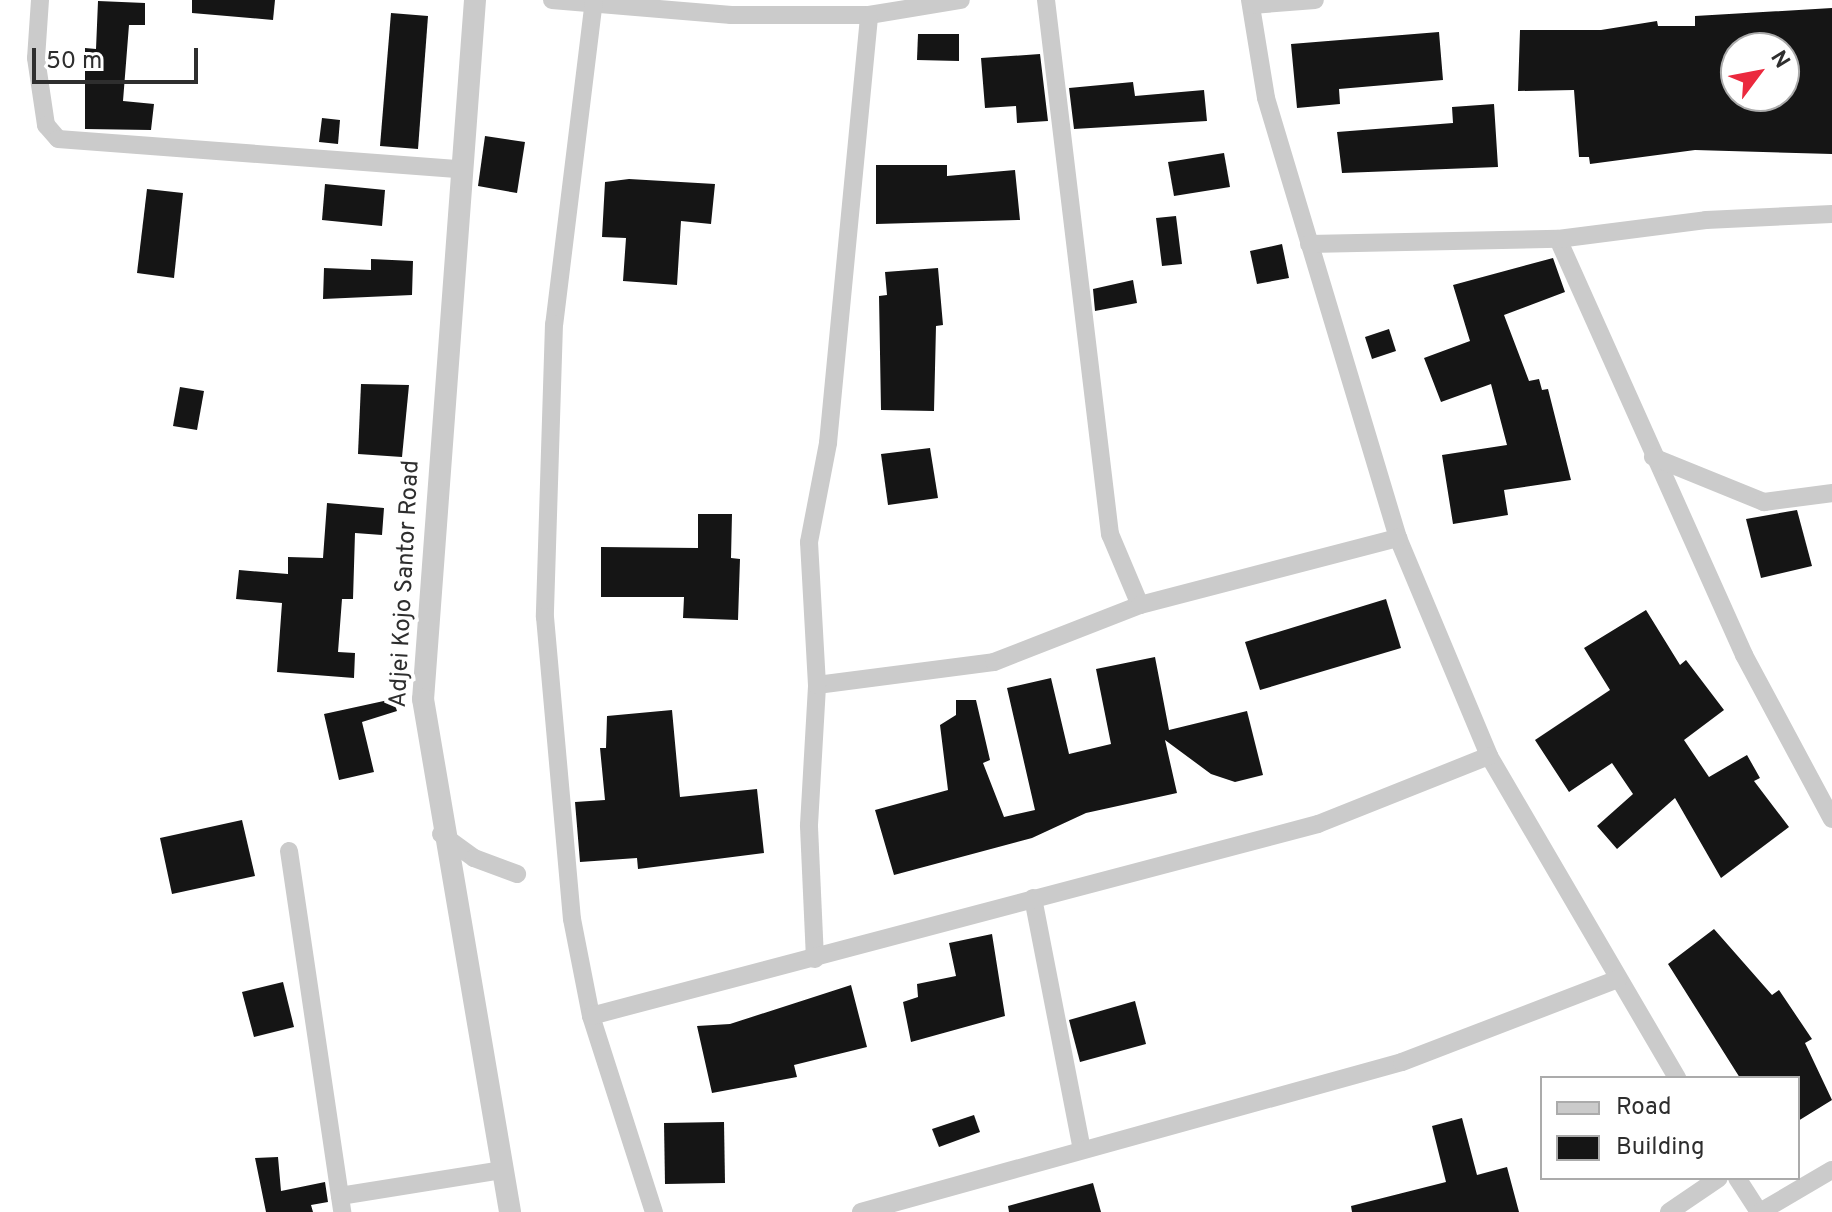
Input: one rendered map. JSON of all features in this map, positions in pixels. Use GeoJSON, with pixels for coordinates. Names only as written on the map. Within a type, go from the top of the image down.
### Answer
{"type":"FeatureCollection","features":[{"type":"Feature","properties":{"kind":"street"},"geometry":{"type":"LineString","coordinates":[[40,0],[36,58],[46,125],[58,139],[460,169]]}},
{"type":"Feature","properties":{"kind":"street","name":"Adjei Kojo Santor Road"},"geometry":{"type":"LineString","coordinates":[[475,0],[424,663],[441,834],[510,1212]]}},
{"type":"Feature","properties":{"kind":"street"},"geometry":{"type":"LineString","coordinates":[[552,0],[869,15],[961,0]]}},
{"type":"Feature","properties":{"kind":"street"},"geometry":{"type":"LineString","coordinates":[[1046,0],[1110,534],[1140,605]]}},
{"type":"Feature","properties":{"kind":"street"},"geometry":{"type":"LineString","coordinates":[[1315,0],[1251,3],[1266,98],[1398,538],[1489,756],[1676,1076]]}},
{"type":"Feature","properties":{"kind":"street"},"geometry":{"type":"LineString","coordinates":[[593,2],[554,324],[543,530],[567,876],[591,1016],[654,1212]]}},
{"type":"Feature","properties":{"kind":"street"},"geometry":{"type":"LineString","coordinates":[[815,959],[809,825],[817,685],[809,542],[829,427],[869,15]]}},
{"type":"Feature","properties":{"kind":"street"},"geometry":{"type":"LineString","coordinates":[[1309,244],[1558,239],[1706,220],[1832,214]]}},
{"type":"Feature","properties":{"kind":"street"},"geometry":{"type":"LineString","coordinates":[[1558,239],[1744,655],[1832,819]]}},
{"type":"Feature","properties":{"kind":"street"},"geometry":{"type":"LineString","coordinates":[[1653,457],[1764,502],[1832,493]]}},
{"type":"Feature","properties":{"kind":"street"},"geometry":{"type":"LineString","coordinates":[[817,685],[994,662],[1140,605],[1398,538]]}},
{"type":"Feature","properties":{"kind":"street"},"geometry":{"type":"LineString","coordinates":[[591,1016],[1318,824],[1489,756]]}},
{"type":"Feature","properties":{"kind":"street"},"geometry":{"type":"LineString","coordinates":[[441,834],[474,858],[517,874]]}},
{"type":"Feature","properties":{"kind":"street"},"geometry":{"type":"LineString","coordinates":[[289,851],[341,1204],[503,1170]]}},
{"type":"Feature","properties":{"kind":"street"},"geometry":{"type":"LineString","coordinates":[[1033,898],[1082,1149]]}},
{"type":"Feature","properties":{"kind":"street"},"geometry":{"type":"LineString","coordinates":[[861,1212],[889,1208],[1082,1149],[1402,1062],[1618,979]]}},
{"type":"Feature","properties":{"kind":"street"},"geometry":{"type":"LineString","coordinates":[[1738,1180],[1759,1212],[1832,1170]]}},
{"type":"Feature","properties":{"kind":"street"},"geometry":{"type":"LineString","coordinates":[[1669,1212],[1716,1180]]}},
{"type":"Feature","properties":{"kind":"building"},"geometry":{"type":"Polygon","coordinates":[[[192,0],[275,0],[273,20],[192,13],[192,0]]]}},
{"type":"Feature","properties":{"kind":"building"},"geometry":{"type":"Polygon","coordinates":[[[98,1],[145,3],[145,25],[129,25],[123,101],[154,104],[151,130],[85,129],[85,48],[96,49],[98,1]]]}},
{"type":"Feature","properties":{"kind":"building"},"geometry":{"type":"Polygon","coordinates":[[[1832,8],[1832,154],[1695,150],[1590,164],[1589,157],[1579,157],[1574,90],[1518,91],[1520,30],[1601,30],[1657,21],[1658,26],[1695,26],[1695,16],[1832,8]]]}},
{"type":"Feature","properties":{"kind":"building"},"geometry":{"type":"Polygon","coordinates":[[[391,13],[428,16],[418,149],[380,146],[391,13]]]}},
{"type":"Feature","properties":{"kind":"building"},"geometry":{"type":"Polygon","coordinates":[[[1439,32],[1443,80],[1339,89],[1340,104],[1297,108],[1291,44],[1439,32]]]}},
{"type":"Feature","properties":{"kind":"building"},"geometry":{"type":"Polygon","coordinates":[[[918,34],[959,34],[959,61],[917,60],[918,34]]]}},
{"type":"Feature","properties":{"kind":"building"},"geometry":{"type":"Polygon","coordinates":[[[1040,54],[1048,121],[1017,123],[1016,106],[985,108],[981,58],[1040,54]]]}},
{"type":"Feature","properties":{"kind":"building"},"geometry":{"type":"Polygon","coordinates":[[[1133,82],[1135,96],[1204,90],[1207,121],[1074,129],[1069,88],[1133,82]]]}},
{"type":"Feature","properties":{"kind":"building"},"geometry":{"type":"Polygon","coordinates":[[[1494,104],[1498,167],[1342,173],[1337,132],[1453,123],[1452,107],[1494,104]]]}},
{"type":"Feature","properties":{"kind":"building"},"geometry":{"type":"Polygon","coordinates":[[[322,118],[340,120],[338,144],[319,142],[322,118]]]}},
{"type":"Feature","properties":{"kind":"building"},"geometry":{"type":"Polygon","coordinates":[[[485,136],[525,142],[517,193],[478,186],[485,136]]]}},
{"type":"Feature","properties":{"kind":"building"},"geometry":{"type":"Polygon","coordinates":[[[1224,153],[1230,187],[1174,196],[1168,162],[1224,153]]]}},
{"type":"Feature","properties":{"kind":"building"},"geometry":{"type":"Polygon","coordinates":[[[876,165],[947,165],[947,176],[1015,170],[1020,220],[876,224],[876,165]]]}},
{"type":"Feature","properties":{"kind":"building"},"geometry":{"type":"Polygon","coordinates":[[[629,179],[715,184],[711,224],[681,221],[677,285],[623,281],[626,238],[602,237],[605,182],[629,179]]]}},
{"type":"Feature","properties":{"kind":"building"},"geometry":{"type":"Polygon","coordinates":[[[325,184],[385,190],[382,226],[322,220],[325,184]]]}},
{"type":"Feature","properties":{"kind":"building"},"geometry":{"type":"Polygon","coordinates":[[[147,189],[183,193],[174,278],[137,273],[147,189]]]}},
{"type":"Feature","properties":{"kind":"building"},"geometry":{"type":"Polygon","coordinates":[[[1176,216],[1182,264],[1162,266],[1156,218],[1176,216]]]}},
{"type":"Feature","properties":{"kind":"building"},"geometry":{"type":"Polygon","coordinates":[[[1282,244],[1289,278],[1257,284],[1250,251],[1282,244]]]}},
{"type":"Feature","properties":{"kind":"building"},"geometry":{"type":"Polygon","coordinates":[[[1553,258],[1565,292],[1504,315],[1529,381],[1539,379],[1542,390],[1548,389],[1571,480],[1504,490],[1508,515],[1453,524],[1442,455],[1507,445],[1491,384],[1441,402],[1424,358],[1470,341],[1453,285],[1553,258]]]}},
{"type":"Feature","properties":{"kind":"building"},"geometry":{"type":"Polygon","coordinates":[[[371,259],[413,261],[412,295],[323,299],[324,268],[371,270],[371,259]]]}},
{"type":"Feature","properties":{"kind":"building"},"geometry":{"type":"Polygon","coordinates":[[[938,268],[943,325],[936,326],[934,411],[881,410],[879,296],[887,295],[885,272],[938,268]]]}},
{"type":"Feature","properties":{"kind":"building"},"geometry":{"type":"Polygon","coordinates":[[[1133,280],[1137,303],[1095,311],[1093,289],[1133,280]]]}},
{"type":"Feature","properties":{"kind":"building"},"geometry":{"type":"Polygon","coordinates":[[[1389,329],[1396,351],[1372,359],[1365,337],[1389,329]]]}},
{"type":"Feature","properties":{"kind":"building"},"geometry":{"type":"Polygon","coordinates":[[[361,384],[409,385],[402,457],[358,454],[361,384]]]}},
{"type":"Feature","properties":{"kind":"building"},"geometry":{"type":"Polygon","coordinates":[[[180,387],[204,391],[197,430],[173,426],[180,387]]]}},
{"type":"Feature","properties":{"kind":"building"},"geometry":{"type":"Polygon","coordinates":[[[930,448],[938,498],[888,505],[881,454],[930,448]]]}},
{"type":"Feature","properties":{"kind":"building"},"geometry":{"type":"Polygon","coordinates":[[[327,503],[384,508],[382,535],[355,533],[353,599],[342,599],[338,652],[355,653],[354,678],[277,672],[282,603],[236,599],[239,570],[288,574],[288,557],[323,558],[327,503]]]}},
{"type":"Feature","properties":{"kind":"building"},"geometry":{"type":"Polygon","coordinates":[[[1797,510],[1812,566],[1761,578],[1746,519],[1797,510]]]}},
{"type":"Feature","properties":{"kind":"building"},"geometry":{"type":"Polygon","coordinates":[[[698,514],[732,514],[731,558],[740,559],[738,620],[683,618],[684,597],[601,597],[601,547],[698,548],[698,514]]]}},
{"type":"Feature","properties":{"kind":"building"},"geometry":{"type":"Polygon","coordinates":[[[1386,599],[1401,648],[1260,690],[1245,642],[1386,599]]]}},
{"type":"Feature","properties":{"kind":"building"},"geometry":{"type":"Polygon","coordinates":[[[1646,610],[1680,665],[1686,660],[1724,710],[1684,740],[1709,777],[1747,755],[1760,778],[1754,781],[1789,827],[1721,878],[1675,798],[1617,849],[1597,826],[1633,794],[1612,763],[1569,792],[1535,740],[1610,690],[1584,648],[1646,610]]]}},
{"type":"Feature","properties":{"kind":"building"},"geometry":{"type":"Polygon","coordinates":[[[1155,657],[1169,730],[1247,711],[1263,775],[1235,782],[1211,774],[1165,740],[1177,793],[1086,813],[1032,838],[894,875],[875,810],[948,790],[940,725],[956,715],[956,700],[976,700],[990,760],[983,763],[1004,817],[1035,810],[1007,688],[1051,678],[1069,754],[1111,744],[1096,669],[1155,657]]]}},
{"type":"Feature","properties":{"kind":"building"},"geometry":{"type":"Polygon","coordinates":[[[393,699],[397,711],[362,722],[374,772],[339,780],[324,714],[393,699]]]}},
{"type":"Feature","properties":{"kind":"building"},"geometry":{"type":"Polygon","coordinates":[[[672,710],[680,797],[757,789],[764,853],[638,869],[637,858],[580,862],[575,802],[605,800],[600,748],[606,748],[607,716],[672,710]]]}},
{"type":"Feature","properties":{"kind":"building"},"geometry":{"type":"Polygon","coordinates":[[[242,820],[255,876],[172,894],[160,838],[242,820]]]}},
{"type":"Feature","properties":{"kind":"building"},"geometry":{"type":"Polygon","coordinates":[[[1714,929],[1772,995],[1779,990],[1812,1039],[1805,1043],[1832,1100],[1800,1120],[1800,1076],[1739,1076],[1668,964],[1714,929]]]}},
{"type":"Feature","properties":{"kind":"building"},"geometry":{"type":"Polygon","coordinates":[[[992,934],[1005,1016],[911,1042],[903,1002],[918,997],[917,984],[956,976],[949,943],[992,934]]]}},
{"type":"Feature","properties":{"kind":"building"},"geometry":{"type":"Polygon","coordinates":[[[283,982],[294,1027],[254,1037],[242,992],[283,982]]]}},
{"type":"Feature","properties":{"kind":"building"},"geometry":{"type":"Polygon","coordinates":[[[851,985],[867,1047],[794,1065],[797,1077],[712,1093],[697,1026],[730,1024],[851,985]]]}},
{"type":"Feature","properties":{"kind":"building"},"geometry":{"type":"Polygon","coordinates":[[[1135,1001],[1146,1044],[1080,1062],[1069,1020],[1135,1001]]]}},
{"type":"Feature","properties":{"kind":"building"},"geometry":{"type":"Polygon","coordinates":[[[974,1115],[980,1132],[939,1147],[932,1129],[974,1115]]]}},
{"type":"Feature","properties":{"kind":"building"},"geometry":{"type":"Polygon","coordinates":[[[1462,1118],[1477,1175],[1507,1167],[1519,1212],[1352,1212],[1351,1206],[1446,1182],[1432,1126],[1462,1118]]]}},
{"type":"Feature","properties":{"kind":"building"},"geometry":{"type":"Polygon","coordinates":[[[724,1122],[725,1183],[665,1184],[664,1123],[724,1122]]]}},
{"type":"Feature","properties":{"kind":"building"},"geometry":{"type":"Polygon","coordinates":[[[278,1157],[281,1191],[325,1182],[328,1202],[311,1205],[313,1212],[266,1212],[255,1158],[278,1157]]]}},
{"type":"Feature","properties":{"kind":"building"},"geometry":{"type":"Polygon","coordinates":[[[1093,1183],[1101,1212],[1009,1212],[1008,1206],[1093,1183]]]}}]}
